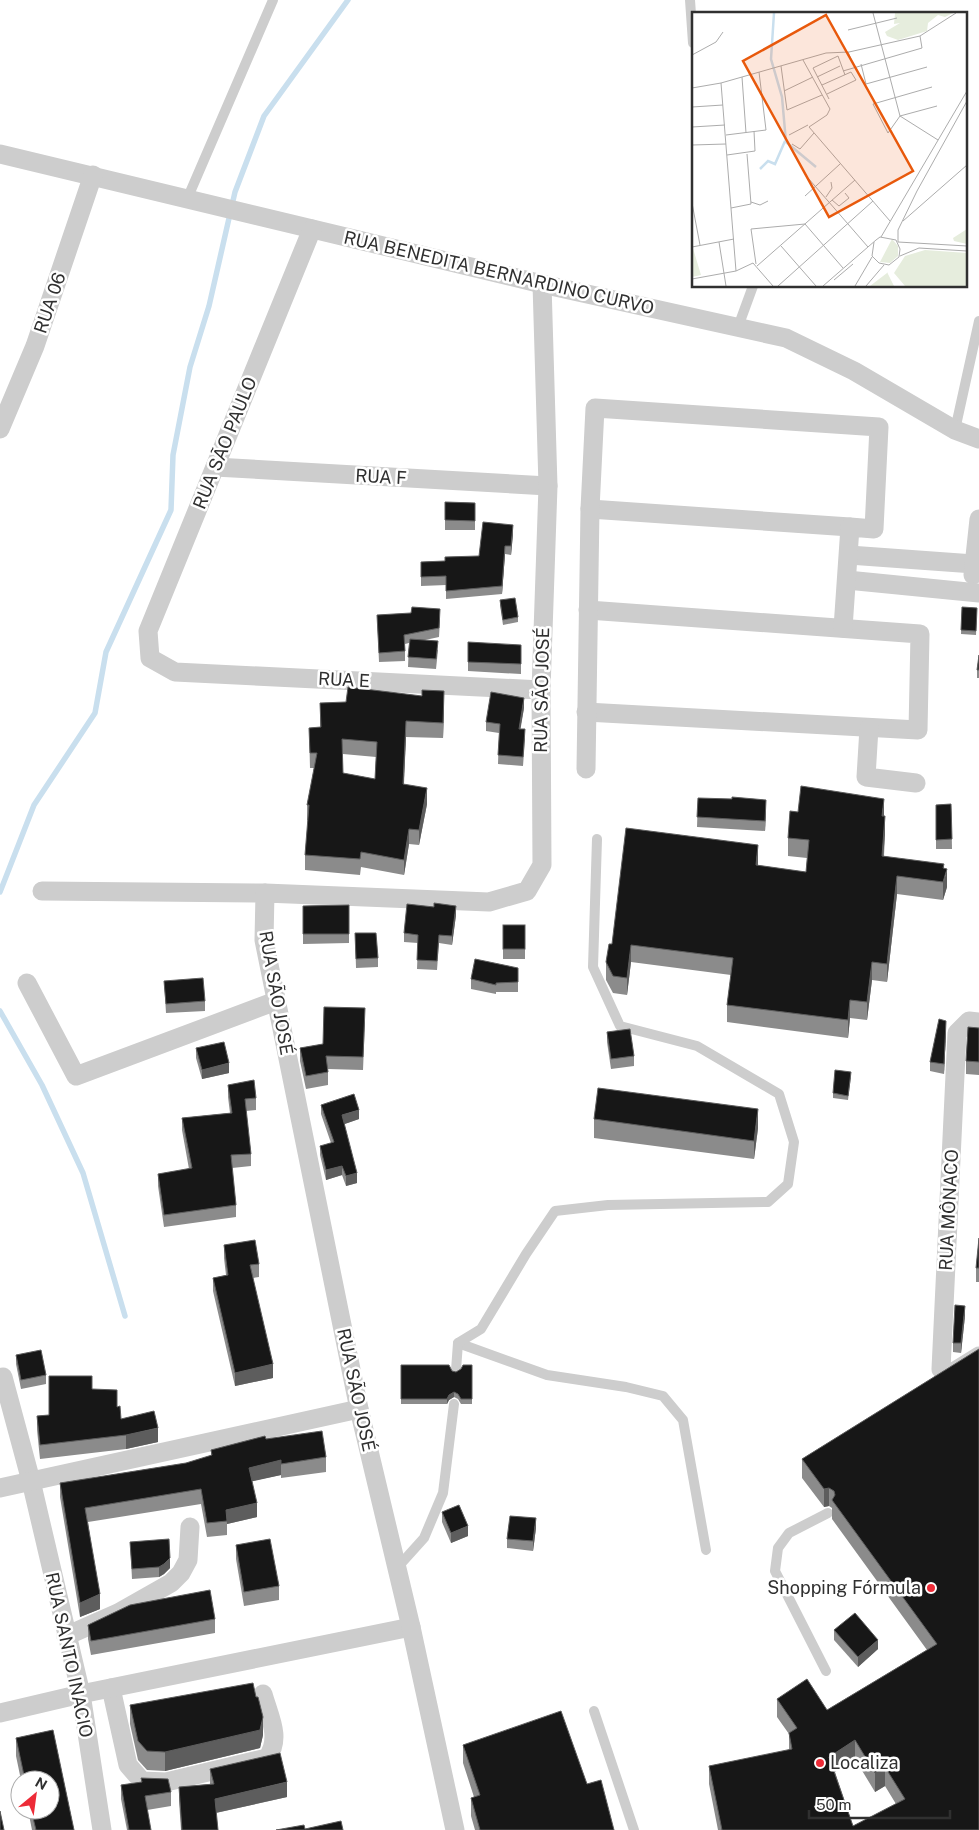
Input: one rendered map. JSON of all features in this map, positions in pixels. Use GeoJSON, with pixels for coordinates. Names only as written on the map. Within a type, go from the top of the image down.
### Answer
{"type":"FeatureCollection","features":[{"type":"Feature","properties":{"kind":"street","name":"RUA BENEDITA BERNARDINO CURVO"},"geometry":{"type":"LineString","coordinates":[[0,154],[542,284],[786,338],[854,370],[955,430],[979,439]]}},
{"type":"Feature","properties":{"kind":"street","name":"RUA 06"},"geometry":{"type":"LineString","coordinates":[[0,430],[35,346],[93,175]]}},
{"type":"Feature","properties":{"kind":"street","name":"RUA SÃO PAULO"},"geometry":{"type":"LineString","coordinates":[[150,658],[148,631],[312,229]]}},
{"type":"Feature","properties":{"kind":"street","name":"RUA SÃO JOSÉ"},"geometry":{"type":"LineString","coordinates":[[455,1830],[411,1627],[360,1409],[276,1001],[264,940],[265,893],[489,902],[527,890],[542,865],[541,690],[548,486],[542,284]]}},
{"type":"Feature","properties":{"kind":"street"},"geometry":{"type":"LineString","coordinates":[[586,769],[590,509],[595,408],[879,427],[874,529],[590,509]]}},
{"type":"Feature","properties":{"kind":"street","name":"RUA F"},"geometry":{"type":"LineString","coordinates":[[215,467],[548,486]]}},
{"type":"Feature","properties":{"kind":"street"},"geometry":{"type":"LineString","coordinates":[[846,580],[976,592],[974,564],[979,519]]}},
{"type":"Feature","properties":{"kind":"street"},"geometry":{"type":"LineString","coordinates":[[843,628],[850,527]]}},
{"type":"Feature","properties":{"kind":"street"},"geometry":{"type":"LineString","coordinates":[[849,555],[974,564]]}},
{"type":"Feature","properties":{"kind":"street"},"geometry":{"type":"LineString","coordinates":[[586,712],[918,730],[920,634],[588,610]]}},
{"type":"Feature","properties":{"kind":"street","name":"RUA E"},"geometry":{"type":"LineString","coordinates":[[150,658],[175,672],[541,690]]}},
{"type":"Feature","properties":{"kind":"street"},"geometry":{"type":"LineString","coordinates":[[869,728],[866,777],[916,783]]}},
{"type":"Feature","properties":{"kind":"street"},"geometry":{"type":"LineString","coordinates":[[42,891],[265,893]]}},
{"type":"Feature","properties":{"kind":"street"},"geometry":{"type":"LineString","coordinates":[[26,983],[76,1076],[276,1001]]}},
{"type":"Feature","properties":{"kind":"street","name":"RUA MÔNACO"},"geometry":{"type":"LineString","coordinates":[[979,1022],[969,1021],[957,1033],[941,1369],[950,1374],[979,1356]]}},
{"type":"Feature","properties":{"kind":"street","name":"RUA SANTO INACIO"},"geometry":{"type":"LineString","coordinates":[[3,1376],[31,1481],[80,1694],[102,1830]]}},
{"type":"Feature","properties":{"kind":"street"},"geometry":{"type":"LineString","coordinates":[[0,1488],[360,1409]]}},
{"type":"Feature","properties":{"kind":"street"},"geometry":{"type":"LineString","coordinates":[[66,1636],[118,1613],[171,1583],[181,1573],[188,1560],[190,1527]]}},
{"type":"Feature","properties":{"kind":"street"},"geometry":{"type":"LineString","coordinates":[[0,1713],[80,1694],[411,1627]]}},
{"type":"Feature","properties":{"kind":"street"},"geometry":{"type":"LineString","coordinates":[[111,1688],[128,1765],[142,1781],[166,1782],[267,1758],[273,1750],[276,1739],[262,1694]]}},
{"type":"Feature","properties":{"kind":"lane"},"geometry":{"type":"LineString","coordinates":[[188,198],[273,0]]}},
{"type":"Feature","properties":{"kind":"lane"},"geometry":{"type":"LineString","coordinates":[[690,0],[692,29]]}},
{"type":"Feature","properties":{"kind":"lane"},"geometry":{"type":"LineString","coordinates":[[738,327],[752,288]]}},
{"type":"Feature","properties":{"kind":"lane"},"geometry":{"type":"LineString","coordinates":[[955,430],[979,321]]}},
{"type":"Feature","properties":{"kind":"lane"},"geometry":{"type":"LineString","coordinates":[[458,1343],[481,1329],[526,1254],[555,1211],[608,1206],[768,1202],[788,1184],[794,1142],[780,1094],[697,1046],[620,1026],[593,967],[597,839]]}},
{"type":"Feature","properties":{"kind":"lane"},"geometry":{"type":"LineString","coordinates":[[456,1370],[458,1343]]}},
{"type":"Feature","properties":{"kind":"lane"},"geometry":{"type":"LineString","coordinates":[[458,1343],[548,1375],[626,1387],[663,1396],[683,1420],[706,1550]]}},
{"type":"Feature","properties":{"kind":"lane"},"geometry":{"type":"LineString","coordinates":[[397,1568],[424,1538],[443,1493],[454,1404]]}},
{"type":"Feature","properties":{"kind":"lane"},"geometry":{"type":"LineString","coordinates":[[826,1671],[775,1571],[778,1548],[790,1533],[828,1513]]}},
{"type":"Feature","properties":{"kind":"lane"},"geometry":{"type":"LineString","coordinates":[[594,1711],[634,1830]]}},
{"type":"Feature","properties":{"kind":"building"},"geometry":{"type":"Polygon","coordinates":[[[445,502],[475,503],[475,521],[445,520],[445,502]]]}},
{"type":"Feature","properties":{"kind":"building"},"geometry":{"type":"Polygon","coordinates":[[[483,522],[513,525],[511,546],[505,546],[502,586],[446,591],[446,576],[421,577],[421,562],[445,561],[445,557],[479,556],[483,522]]]}},
{"type":"Feature","properties":{"kind":"building"},"geometry":{"type":"Polygon","coordinates":[[[515,598],[518,617],[503,620],[500,600],[515,598]]]}},
{"type":"Feature","properties":{"kind":"building"},"geometry":{"type":"Polygon","coordinates":[[[412,607],[440,609],[439,628],[404,635],[405,651],[379,653],[377,615],[411,613],[412,607]]]}},
{"type":"Feature","properties":{"kind":"building"},"geometry":{"type":"Polygon","coordinates":[[[962,607],[977,608],[976,631],[961,630],[962,607]]]}},
{"type":"Feature","properties":{"kind":"building"},"geometry":{"type":"Polygon","coordinates":[[[410,639],[438,641],[436,659],[408,657],[410,639]]]}},
{"type":"Feature","properties":{"kind":"building"},"geometry":{"type":"Polygon","coordinates":[[[468,642],[521,645],[521,664],[468,662],[468,642]]]}},
{"type":"Feature","properties":{"kind":"building"},"geometry":{"type":"Polygon","coordinates":[[[348,687],[422,696],[422,690],[444,691],[443,723],[406,721],[403,784],[427,788],[419,830],[409,829],[404,860],[361,852],[360,859],[305,855],[309,805],[307,805],[317,753],[310,753],[309,728],[321,727],[320,703],[346,702],[348,687]],[[342,739],[343,773],[375,779],[377,742],[342,739]]]}},
{"type":"Feature","properties":{"kind":"building"},"geometry":{"type":"Polygon","coordinates":[[[491,692],[524,698],[519,729],[525,729],[523,757],[498,755],[500,724],[486,722],[491,692]]]}},
{"type":"Feature","properties":{"kind":"building"},"geometry":{"type":"Polygon","coordinates":[[[801,786],[884,799],[882,816],[885,816],[882,856],[944,864],[943,868],[947,869],[943,882],[897,876],[887,964],[872,962],[867,1002],[850,1000],[848,1020],[727,1005],[733,958],[631,945],[627,978],[613,976],[606,962],[609,944],[612,944],[626,828],[758,845],[756,865],[806,872],[809,840],[788,838],[790,811],[798,812],[801,786]]]}},
{"type":"Feature","properties":{"kind":"building"},"geometry":{"type":"Polygon","coordinates":[[[732,797],[766,800],[765,821],[697,817],[698,798],[732,799],[732,797]]]}},
{"type":"Feature","properties":{"kind":"building"},"geometry":{"type":"Polygon","coordinates":[[[951,804],[952,839],[936,840],[936,805],[951,804]]]}},
{"type":"Feature","properties":{"kind":"building"},"geometry":{"type":"Polygon","coordinates":[[[434,903],[456,906],[452,936],[439,935],[437,961],[417,960],[418,935],[404,933],[407,904],[434,907],[434,903]]]}},
{"type":"Feature","properties":{"kind":"building"},"geometry":{"type":"Polygon","coordinates":[[[349,905],[349,934],[303,934],[303,906],[349,905]]]}},
{"type":"Feature","properties":{"kind":"building"},"geometry":{"type":"Polygon","coordinates":[[[503,925],[525,925],[525,949],[503,949],[503,925]]]}},
{"type":"Feature","properties":{"kind":"building"},"geometry":{"type":"Polygon","coordinates":[[[355,933],[376,933],[378,958],[356,959],[355,933]]]}},
{"type":"Feature","properties":{"kind":"building"},"geometry":{"type":"Polygon","coordinates":[[[475,959],[518,968],[518,982],[496,983],[496,985],[471,979],[475,959]]]}},
{"type":"Feature","properties":{"kind":"building"},"geometry":{"type":"Polygon","coordinates":[[[203,978],[205,1001],[166,1004],[164,981],[203,978]]]}},
{"type":"Feature","properties":{"kind":"building"},"geometry":{"type":"Polygon","coordinates":[[[324,1007],[365,1008],[363,1057],[326,1056],[328,1072],[306,1076],[300,1048],[323,1044],[324,1007]]]}},
{"type":"Feature","properties":{"kind":"building"},"geometry":{"type":"Polygon","coordinates":[[[939,1019],[946,1021],[944,1064],[930,1062],[939,1019]]]}},
{"type":"Feature","properties":{"kind":"building"},"geometry":{"type":"Polygon","coordinates":[[[968,1027],[979,1028],[979,1062],[966,1061],[968,1027]]]}},
{"type":"Feature","properties":{"kind":"building"},"geometry":{"type":"Polygon","coordinates":[[[630,1029],[634,1056],[611,1059],[607,1032],[630,1029]]]}},
{"type":"Feature","properties":{"kind":"building"},"geometry":{"type":"Polygon","coordinates":[[[224,1042],[229,1063],[202,1070],[196,1048],[224,1042]]]}},
{"type":"Feature","properties":{"kind":"building"},"geometry":{"type":"Polygon","coordinates":[[[835,1070],[851,1072],[848,1096],[833,1093],[835,1070]]]}},
{"type":"Feature","properties":{"kind":"building"},"geometry":{"type":"Polygon","coordinates":[[[254,1080],[256,1098],[245,1099],[251,1154],[231,1155],[236,1205],[164,1215],[158,1174],[192,1168],[182,1118],[232,1113],[228,1085],[254,1080]]]}},
{"type":"Feature","properties":{"kind":"building"},"geometry":{"type":"Polygon","coordinates":[[[598,1088],[758,1109],[754,1141],[594,1119],[598,1088]]]}},
{"type":"Feature","properties":{"kind":"building"},"geometry":{"type":"Polygon","coordinates":[[[354,1094],[359,1110],[342,1115],[357,1173],[346,1176],[342,1166],[326,1170],[320,1146],[334,1142],[321,1105],[354,1094]]]}},
{"type":"Feature","properties":{"kind":"building"},"geometry":{"type":"Polygon","coordinates":[[[979,1238],[979,1268],[976,1268],[979,1238]]]}},
{"type":"Feature","properties":{"kind":"building"},"geometry":{"type":"Polygon","coordinates":[[[255,1240],[259,1264],[250,1265],[273,1364],[235,1373],[213,1278],[228,1275],[224,1245],[255,1240]]]}},
{"type":"Feature","properties":{"kind":"building"},"geometry":{"type":"Polygon","coordinates":[[[955,1305],[965,1306],[961,1343],[953,1343],[955,1305]]]}},
{"type":"Feature","properties":{"kind":"building"},"geometry":{"type":"Polygon","coordinates":[[[979,1349],[979,1830],[722,1830],[709,1766],[792,1749],[789,1733],[797,1728],[777,1699],[807,1679],[827,1710],[937,1644],[832,1500],[835,1495],[834,1491],[829,1488],[824,1489],[802,1459],[979,1349]],[[855,1740],[829,1757],[853,1826],[905,1799],[885,1767],[875,1773],[855,1740]]]}},
{"type":"Feature","properties":{"kind":"building"},"geometry":{"type":"Polygon","coordinates":[[[41,1350],[46,1375],[21,1380],[16,1355],[41,1350]]]}},
{"type":"Feature","properties":{"kind":"building"},"geometry":{"type":"Polygon","coordinates":[[[401,1365],[449,1365],[452,1371],[456,1372],[463,1365],[472,1365],[472,1399],[461,1399],[454,1392],[447,1399],[401,1399],[401,1365]]]}},
{"type":"Feature","properties":{"kind":"building"},"geometry":{"type":"Polygon","coordinates":[[[49,1376],[92,1376],[92,1389],[117,1390],[117,1407],[120,1406],[121,1419],[154,1411],[158,1428],[126,1435],[40,1445],[37,1416],[49,1415],[49,1376]]]}},
{"type":"Feature","properties":{"kind":"building"},"geometry":{"type":"Polygon","coordinates":[[[322,1431],[326,1457],[281,1464],[281,1460],[249,1468],[257,1503],[226,1510],[227,1521],[207,1523],[201,1489],[85,1508],[100,1594],[80,1603],[60,1483],[186,1463],[212,1455],[211,1450],[265,1436],[266,1439],[322,1431]]]}},
{"type":"Feature","properties":{"kind":"building"},"geometry":{"type":"Polygon","coordinates":[[[459,1505],[468,1526],[451,1533],[442,1512],[459,1505]]]}},
{"type":"Feature","properties":{"kind":"building"},"geometry":{"type":"Polygon","coordinates":[[[510,1516],[536,1518],[533,1541],[507,1539],[510,1516]]]}},
{"type":"Feature","properties":{"kind":"building"},"geometry":{"type":"Polygon","coordinates":[[[169,1539],[170,1558],[164,1564],[159,1567],[132,1569],[130,1542],[169,1539]]]}},
{"type":"Feature","properties":{"kind":"building"},"geometry":{"type":"Polygon","coordinates":[[[270,1539],[279,1586],[244,1592],[236,1545],[270,1539]]]}},
{"type":"Feature","properties":{"kind":"building"},"geometry":{"type":"Polygon","coordinates":[[[210,1590],[215,1619],[91,1641],[88,1625],[130,1605],[210,1590]]]}},
{"type":"Feature","properties":{"kind":"building"},"geometry":{"type":"Polygon","coordinates":[[[855,1613],[878,1640],[858,1657],[834,1630],[855,1613]]]}},
{"type":"Feature","properties":{"kind":"building"},"geometry":{"type":"Polygon","coordinates":[[[253,1683],[263,1717],[260,1730],[165,1752],[147,1751],[138,1741],[130,1705],[253,1683]]]}},
{"type":"Feature","properties":{"kind":"building"},"geometry":{"type":"Polygon","coordinates":[[[561,1711],[587,1784],[601,1780],[614,1830],[480,1830],[471,1798],[480,1795],[463,1745],[561,1711]]]}},
{"type":"Feature","properties":{"kind":"building"},"geometry":{"type":"Polygon","coordinates":[[[53,1730],[74,1830],[36,1830],[34,1820],[60,1820],[60,1770],[23,1770],[16,1738],[53,1730]]]}},
{"type":"Feature","properties":{"kind":"building"},"geometry":{"type":"Polygon","coordinates":[[[280,1753],[287,1782],[215,1799],[218,1830],[182,1830],[179,1787],[214,1784],[210,1769],[280,1753]]]}},
{"type":"Feature","properties":{"kind":"building"},"geometry":{"type":"Polygon","coordinates":[[[141,1778],[168,1779],[171,1792],[145,1796],[151,1830],[129,1830],[121,1785],[142,1782],[141,1778]]]}},
{"type":"Feature","properties":{"kind":"building"},"geometry":{"type":"Polygon","coordinates":[[[0,1811],[4,1830],[0,1830],[0,1811]]]}},
{"type":"Feature","properties":{"kind":"building"},"geometry":{"type":"Polygon","coordinates":[[[341,1821],[343,1830],[276,1830],[304,1825],[305,1829],[341,1821]]]}},
{"type":"Feature","properties":{"kind":"waterway"},"geometry":{"type":"LineString","coordinates":[[0,892],[34,805],[95,713],[106,652],[171,510],[173,455],[190,367],[209,306],[235,192],[264,116],[348,0]]}},
{"type":"Feature","properties":{"kind":"waterway"},"geometry":{"type":"LineString","coordinates":[[0,1011],[42,1085],[83,1173],[125,1316]]}},
{"type":"Feature","properties":{"kind":"place","name":"Shopping Fórmula"},"geometry":{"type":"Point","coordinates":[931,1588]}},
{"type":"Feature","properties":{"kind":"place","name":"Localiza"},"geometry":{"type":"Point","coordinates":[820,1763]}}]}
